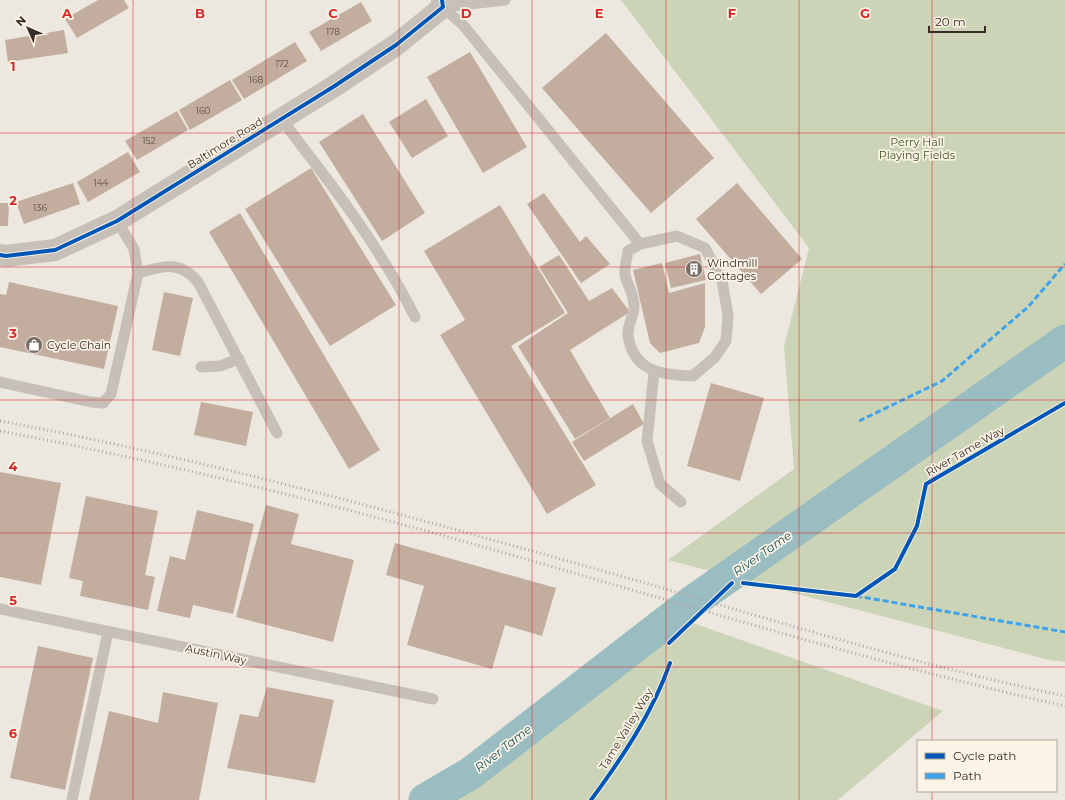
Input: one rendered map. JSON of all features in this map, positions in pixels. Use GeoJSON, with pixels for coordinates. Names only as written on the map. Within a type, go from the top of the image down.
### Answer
{"type":"FeatureCollection","features":[{"type":"Feature","properties":{"kind":"street","name":"Baltimore Road"},"geometry":{"type":"LineString","coordinates":[[0,255],[6,256],[55,250],[117,221],[281,119],[396,45],[443,4]]}},
{"type":"Feature","properties":{"kind":"lane"},"geometry":{"type":"LineString","coordinates":[[443,4],[505,0]]}},
{"type":"Feature","properties":{"kind":"lane"},"geometry":{"type":"LineString","coordinates":[[443,4],[464,26],[640,244]]}},
{"type":"Feature","properties":{"kind":"lane"},"geometry":{"type":"LineString","coordinates":[[281,119],[332,184],[391,270],[415,317]]}},
{"type":"Feature","properties":{"kind":"lane"},"geometry":{"type":"LineString","coordinates":[[0,382],[90,402],[103,403],[110,394],[138,273],[134,249],[117,221]]}},
{"type":"Feature","properties":{"kind":"lane"},"geometry":{"type":"LineString","coordinates":[[677,236],[705,248],[722,281],[728,315],[726,341],[714,358],[693,376],[672,376],[654,372],[636,360],[628,334],[634,308],[625,274],[628,251],[640,244],[677,236]]}},
{"type":"Feature","properties":{"kind":"lane"},"geometry":{"type":"LineString","coordinates":[[138,273],[163,266],[173,266],[182,268],[192,275],[198,282],[277,433]]}},
{"type":"Feature","properties":{"kind":"lane"},"geometry":{"type":"LineString","coordinates":[[201,367],[220,366],[239,359]]}},
{"type":"Feature","properties":{"kind":"lane"},"geometry":{"type":"LineString","coordinates":[[654,372],[647,441],[660,484],[681,502]]}},
{"type":"Feature","properties":{"kind":"lane","name":"Austin Way"},"geometry":{"type":"LineString","coordinates":[[0,609],[433,699]]}},
{"type":"Feature","properties":{"kind":"lane"},"geometry":{"type":"LineString","coordinates":[[72,800],[108,632]]}},
{"type":"Feature","properties":{"kind":"green space","name":"Perry Hall Playing Fields"},"geometry":{"type":"Polygon","coordinates":[[[621,0],[1065,0],[1065,662],[1049,660],[668,560],[794,469],[784,347],[809,248],[621,0]]]}},
{"type":"Feature","properties":{"kind":"green space"},"geometry":{"type":"Polygon","coordinates":[[[690,622],[943,711],[838,800],[451,800],[690,622]]]}},
{"type":"Feature","properties":{"kind":"building"},"geometry":{"type":"Polygon","coordinates":[[[98,0],[124,0],[129,8],[77,38],[65,19],[98,0]]]}},
{"type":"Feature","properties":{"kind":"building"},"geometry":{"type":"Polygon","coordinates":[[[361,2],[372,21],[321,51],[309,32],[361,2]]]}},
{"type":"Feature","properties":{"kind":"building"},"geometry":{"type":"Polygon","coordinates":[[[64,30],[68,53],[8,62],[5,40],[64,30]]]}},
{"type":"Feature","properties":{"kind":"building"},"geometry":{"type":"Polygon","coordinates":[[[606,33],[714,158],[651,213],[542,88],[606,33]]]}},
{"type":"Feature","properties":{"kind":"building"},"geometry":{"type":"Polygon","coordinates":[[[295,42],[307,61],[244,99],[232,80],[295,42]]]}},
{"type":"Feature","properties":{"kind":"building"},"geometry":{"type":"Polygon","coordinates":[[[470,52],[527,147],[483,173],[427,77],[470,52]]]}},
{"type":"Feature","properties":{"kind":"building"},"geometry":{"type":"Polygon","coordinates":[[[230,80],[242,100],[190,130],[179,110],[230,80]]]}},
{"type":"Feature","properties":{"kind":"building"},"geometry":{"type":"Polygon","coordinates":[[[426,99],[448,136],[412,158],[389,122],[426,99]]]}},
{"type":"Feature","properties":{"kind":"building"},"geometry":{"type":"Polygon","coordinates":[[[177,111],[188,130],[137,160],[125,141],[177,111]]]}},
{"type":"Feature","properties":{"kind":"building"},"geometry":{"type":"Polygon","coordinates":[[[363,114],[425,213],[382,241],[319,142],[363,114]]]}},
{"type":"Feature","properties":{"kind":"building"},"geometry":{"type":"Polygon","coordinates":[[[128,152],[140,172],[88,202],[77,182],[128,152]]]}},
{"type":"Feature","properties":{"kind":"building"},"geometry":{"type":"Polygon","coordinates":[[[311,168],[396,305],[330,346],[245,209],[311,168]]]}},
{"type":"Feature","properties":{"kind":"building"},"geometry":{"type":"Polygon","coordinates":[[[73,183],[80,204],[24,224],[16,202],[73,183]]]}},
{"type":"Feature","properties":{"kind":"building"},"geometry":{"type":"Polygon","coordinates":[[[737,183],[802,259],[761,294],[696,219],[737,183]]]}},
{"type":"Feature","properties":{"kind":"building"},"geometry":{"type":"Polygon","coordinates":[[[544,193],[580,242],[586,236],[610,264],[581,283],[527,204],[544,193]]]}},
{"type":"Feature","properties":{"kind":"building"},"geometry":{"type":"Polygon","coordinates":[[[0,203],[9,203],[8,226],[0,226],[0,203]]]}},
{"type":"Feature","properties":{"kind":"building"},"geometry":{"type":"Polygon","coordinates":[[[500,205],[565,313],[511,346],[596,485],[547,514],[440,335],[465,320],[424,251],[500,205]]]}},
{"type":"Feature","properties":{"kind":"building"},"geometry":{"type":"Polygon","coordinates":[[[240,213],[380,450],[349,469],[209,232],[240,213]]]}},
{"type":"Feature","properties":{"kind":"building"},"geometry":{"type":"Polygon","coordinates":[[[700,254],[706,280],[671,288],[665,263],[700,254]]]}},
{"type":"Feature","properties":{"kind":"building"},"geometry":{"type":"Polygon","coordinates":[[[559,255],[589,301],[612,288],[630,312],[570,350],[610,418],[575,439],[518,346],[568,313],[539,267],[559,255]]]}},
{"type":"Feature","properties":{"kind":"building"},"geometry":{"type":"Polygon","coordinates":[[[662,263],[669,293],[705,283],[705,327],[699,343],[660,353],[650,343],[633,270],[662,263]]]}},
{"type":"Feature","properties":{"kind":"building"},"geometry":{"type":"Polygon","coordinates":[[[9,282],[118,306],[104,369],[0,347],[0,294],[6,295],[9,282]]]}},
{"type":"Feature","properties":{"kind":"building"},"geometry":{"type":"Polygon","coordinates":[[[164,292],[193,298],[180,356],[152,350],[164,292]]]}},
{"type":"Feature","properties":{"kind":"building"},"geometry":{"type":"Polygon","coordinates":[[[711,383],[764,398],[740,481],[687,466],[711,383]]]}},
{"type":"Feature","properties":{"kind":"building"},"geometry":{"type":"Polygon","coordinates":[[[201,402],[253,412],[246,446],[194,435],[201,402]]]}},
{"type":"Feature","properties":{"kind":"building"},"geometry":{"type":"Polygon","coordinates":[[[633,404],[644,424],[584,461],[572,442],[633,404]]]}},
{"type":"Feature","properties":{"kind":"building"},"geometry":{"type":"Polygon","coordinates":[[[0,472],[61,483],[41,585],[0,577],[0,472]]]}},
{"type":"Feature","properties":{"kind":"building"},"geometry":{"type":"Polygon","coordinates":[[[86,496],[158,511],[145,575],[155,577],[148,610],[80,596],[83,581],[69,578],[86,496]]]}},
{"type":"Feature","properties":{"kind":"building"},"geometry":{"type":"Polygon","coordinates":[[[266,505],[299,514],[291,544],[354,560],[333,642],[236,617],[266,505]]]}},
{"type":"Feature","properties":{"kind":"building"},"geometry":{"type":"Polygon","coordinates":[[[197,510],[254,524],[233,614],[193,605],[190,618],[157,611],[170,556],[185,560],[197,510]]]}},
{"type":"Feature","properties":{"kind":"building"},"geometry":{"type":"Polygon","coordinates":[[[395,543],[556,588],[542,636],[505,625],[492,669],[407,645],[424,586],[386,575],[395,543]]]}},
{"type":"Feature","properties":{"kind":"building"},"geometry":{"type":"Polygon","coordinates":[[[38,646],[93,658],[65,790],[10,778],[38,646]]]}},
{"type":"Feature","properties":{"kind":"building"},"geometry":{"type":"Polygon","coordinates":[[[267,687],[334,700],[315,783],[227,768],[240,714],[258,717],[267,687]]]}},
{"type":"Feature","properties":{"kind":"building"},"geometry":{"type":"Polygon","coordinates":[[[163,692],[218,703],[199,800],[89,800],[109,711],[158,723],[163,692]]]}},
{"type":"Feature","properties":{"kind":"waterway","name":"River Tame"},"geometry":{"type":"LineString","coordinates":[[425,800],[471,773],[692,602],[1065,341]]}},
{"type":"Feature","properties":{"kind":"railway"},"geometry":{"type":"LineString","coordinates":[[0,421],[161,454],[241,473],[559,559],[904,657],[1065,696]]}},
{"type":"Feature","properties":{"kind":"railway"},"geometry":{"type":"LineString","coordinates":[[0,431],[111,453],[222,478],[332,506],[519,557],[830,647],[986,688],[1065,706]]}},
{"type":"Feature","properties":{"kind":"marked path"},"geometry":{"type":"LineString","coordinates":[[859,421],[942,381],[1028,307],[1065,264]]}},
{"type":"Feature","properties":{"kind":"marked path"},"geometry":{"type":"LineString","coordinates":[[856,596],[1065,632]]}},
{"type":"Feature","properties":{"kind":"cycle path"},"geometry":{"type":"LineString","coordinates":[[0,255],[6,256],[55,250],[117,221],[333,87],[396,45],[443,7],[442,0]]}},
{"type":"Feature","properties":{"kind":"cycle path","name":"River Tame Way"},"geometry":{"type":"LineString","coordinates":[[743,583],[856,596],[895,569],[917,526],[926,484],[1065,403]]}},
{"type":"Feature","properties":{"kind":"cycle path"},"geometry":{"type":"LineString","coordinates":[[669,643],[732,583]]}},
{"type":"Feature","properties":{"kind":"cycle path","name":"Tame Valley Way"},"geometry":{"type":"LineString","coordinates":[[591,800],[614,768],[646,717],[670,663]]}},
{"type":"Feature","properties":{"kind":"place","name":"Windmill Cottages"},"geometry":{"type":"Point","coordinates":[694,269]}},
{"type":"Feature","properties":{"kind":"place","name":"Cycle Chain"},"geometry":{"type":"Point","coordinates":[34,345]}}]}
